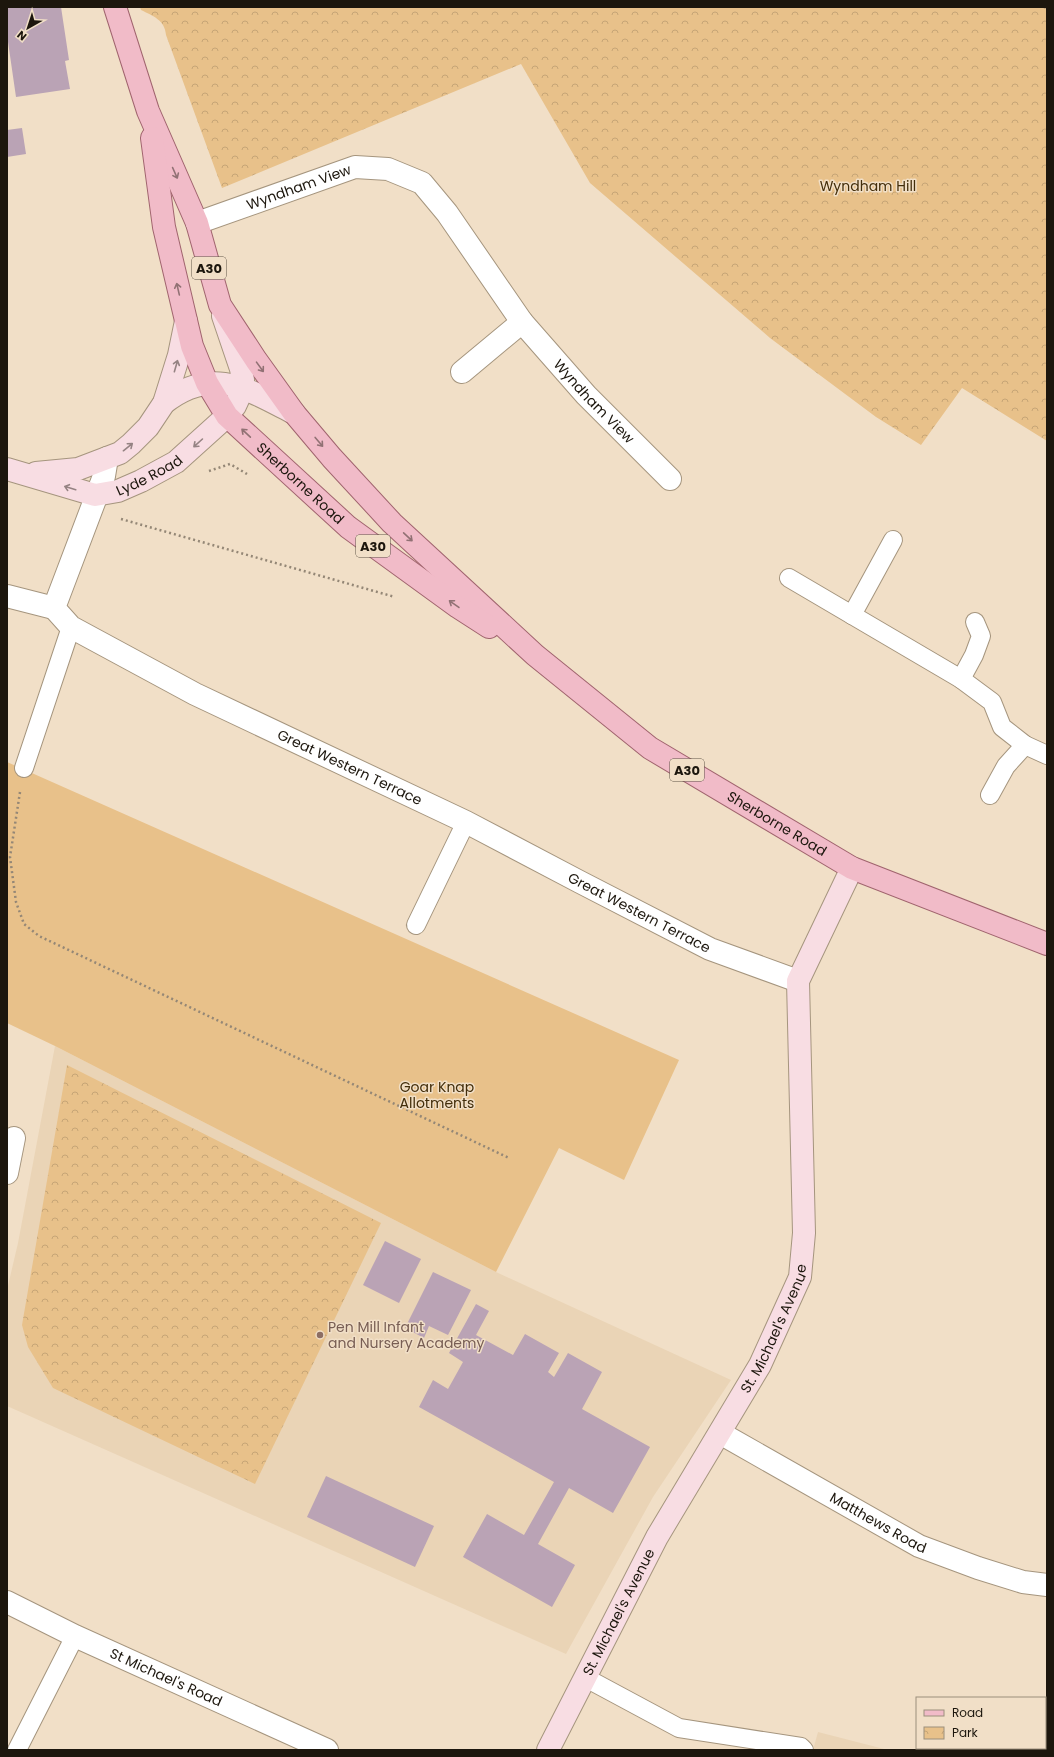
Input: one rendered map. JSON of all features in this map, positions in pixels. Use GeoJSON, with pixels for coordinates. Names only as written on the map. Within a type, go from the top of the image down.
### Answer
{"type":"FeatureCollection","features":[{"type":"Feature","properties":{"kind":"main road","name":"A30"},"geometry":{"type":"LineString","coordinates":[[115,7],[148,111],[197,223],[220,305],[256,360],[294,412]]}},
{"type":"Feature","properties":{"kind":"main road","name":"A30"},"geometry":{"type":"LineString","coordinates":[[148,111],[164,227],[192,346],[207,383],[227,416]]}},
{"type":"Feature","properties":{"kind":"main road","name":"Sherborne Road"},"geometry":{"type":"LineString","coordinates":[[294,412],[332,458],[392,523],[535,655],[650,748],[852,868],[1047,942]]}},
{"type":"Feature","properties":{"kind":"main road","name":"Sherborne Road"},"geometry":{"type":"LineString","coordinates":[[227,416],[348,528],[458,607],[535,655]]}},
{"type":"Feature","properties":{"kind":"street","name":"Wyndham View"},"geometry":{"type":"LineString","coordinates":[[197,223],[355,167],[388,169],[422,183],[447,213],[522,322],[586,395],[670,479]]}},
{"type":"Feature","properties":{"kind":"street"},"geometry":{"type":"LineString","coordinates":[[220,305],[241,369],[243,387]]}},
{"type":"Feature","properties":{"kind":"street","name":"Lyde Road"},"geometry":{"type":"LineString","coordinates":[[16,472],[78,469],[120,453],[131,444],[148,427],[164,403],[180,355],[186,321]]}},
{"type":"Feature","properties":{"kind":"street"},"geometry":{"type":"LineString","coordinates":[[462,372],[522,322]]}},
{"type":"Feature","properties":{"kind":"street","name":"Lyde Road"},"geometry":{"type":"LineString","coordinates":[[164,403],[176,394],[207,383],[223,383],[243,387],[294,412]]}},
{"type":"Feature","properties":{"kind":"street","name":"Lyde Road"},"geometry":{"type":"LineString","coordinates":[[16,472],[92,505],[118,491],[142,481],[176,462],[227,416],[235,406],[243,387]]}},
{"type":"Feature","properties":{"kind":"street"},"geometry":{"type":"LineString","coordinates":[[7,596],[54,608],[104,476],[107,458]]}},
{"type":"Feature","properties":{"kind":"street","name":"Great Western Terrace"},"geometry":{"type":"LineString","coordinates":[[54,608],[71,627],[195,694],[466,822],[710,948],[798,981]]}},
{"type":"Feature","properties":{"kind":"street","name":"St. Michael's Avenue"},"geometry":{"type":"LineString","coordinates":[[548,1750],[584,1677],[657,1537],[760,1365],[800,1278],[804,1233],[798,981],[852,868]]}},
{"type":"Feature","properties":{"kind":"street"},"geometry":{"type":"LineString","coordinates":[[7,1173],[14,1138]]}},
{"type":"Feature","properties":{"kind":"street","name":"Matthews Road"},"geometry":{"type":"LineString","coordinates":[[720,1433],[919,1546],[978,1568],[1023,1582],[1047,1585]]}},
{"type":"Feature","properties":{"kind":"street","name":"St Michael's Road"},"geometry":{"type":"LineString","coordinates":[[7,1602],[75,1636],[327,1750]]}},
{"type":"Feature","properties":{"kind":"lane"},"geometry":{"type":"LineString","coordinates":[[852,615],[893,540]]}},
{"type":"Feature","properties":{"kind":"lane"},"geometry":{"type":"LineString","coordinates":[[790,578],[961,679],[992,702],[1002,727],[1025,745],[1047,755]]}},
{"type":"Feature","properties":{"kind":"lane"},"geometry":{"type":"LineString","coordinates":[[961,679],[974,655],[981,636],[975,622]]}},
{"type":"Feature","properties":{"kind":"lane"},"geometry":{"type":"LineString","coordinates":[[24,768],[71,627]]}},
{"type":"Feature","properties":{"kind":"lane"},"geometry":{"type":"LineString","coordinates":[[990,795],[1006,766],[1025,745]]}},
{"type":"Feature","properties":{"kind":"lane"},"geometry":{"type":"LineString","coordinates":[[416,925],[466,822]]}},
{"type":"Feature","properties":{"kind":"lane"},"geometry":{"type":"LineString","coordinates":[[17,1750],[75,1636]]}},
{"type":"Feature","properties":{"kind":"lane"},"geometry":{"type":"LineString","coordinates":[[584,1677],[679,1728],[800,1747],[804,1750]]}},
{"type":"Feature","properties":{"kind":"path"},"geometry":{"type":"LineString","coordinates":[[204,474],[230,464],[252,477]]}},
{"type":"Feature","properties":{"kind":"path"},"geometry":{"type":"LineString","coordinates":[[92,505],[114,517],[402,599],[390,590]]}},
{"type":"Feature","properties":{"kind":"path"},"geometry":{"type":"LineString","coordinates":[[24,768],[10,857],[16,902],[24,924],[39,936],[509,1158]]}},
{"type":"Feature","properties":{"kind":"shaded area","name":"Pen Mill Infant and Nursery Academy"},"geometry":{"type":"Polygon","coordinates":[[[55,1046],[496,1272],[731,1380],[653,1497],[566,1654],[7,1406],[7,1290],[18,1243],[55,1046]]]}},
{"type":"Feature","properties":{"kind":"shaded area"},"geometry":{"type":"Polygon","coordinates":[[[818,1732],[888,1750],[813,1750],[818,1732]]]}},
{"type":"Feature","properties":{"kind":"green space","name":"Wyndham Hill"},"geometry":{"type":"Polygon","coordinates":[[[140,7],[1047,7],[1047,441],[962,388],[921,445],[876,417],[770,338],[590,183],[521,64],[222,188],[165,30],[158,19],[141,10],[140,7]]]}},
{"type":"Feature","properties":{"kind":"green space","name":"Goar Knap Allotments"},"geometry":{"type":"Polygon","coordinates":[[[7,762],[679,1060],[624,1180],[559,1148],[496,1272],[55,1046],[7,1023],[7,762]]]}},
{"type":"Feature","properties":{"kind":"green space"},"geometry":{"type":"Polygon","coordinates":[[[67,1065],[381,1223],[255,1484],[53,1388],[28,1347],[22,1325],[67,1065]]]}},
{"type":"Feature","properties":{"kind":"building"},"geometry":{"type":"Polygon","coordinates":[[[7,7],[61,7],[69,60],[65,61],[70,89],[16,97],[7,35],[7,7]]]}},
{"type":"Feature","properties":{"kind":"building"},"geometry":{"type":"Polygon","coordinates":[[[22,128],[26,154],[7,157],[7,130],[22,128]]]}},
{"type":"Feature","properties":{"kind":"building"},"geometry":{"type":"Polygon","coordinates":[[[385,1241],[421,1259],[399,1303],[363,1285],[385,1241]]]}},
{"type":"Feature","properties":{"kind":"building"},"geometry":{"type":"Polygon","coordinates":[[[433,1272],[471,1290],[448,1335],[429,1326],[424,1338],[405,1328],[433,1272]]]}},
{"type":"Feature","properties":{"kind":"building"},"geometry":{"type":"Polygon","coordinates":[[[476,1304],[489,1311],[476,1335],[513,1355],[525,1334],[559,1353],[548,1372],[554,1377],[568,1353],[602,1372],[582,1409],[650,1447],[613,1513],[569,1488],[538,1544],[575,1565],[552,1607],[463,1557],[487,1514],[524,1535],[554,1482],[419,1407],[433,1380],[448,1389],[463,1362],[449,1353],[476,1304]]]}},
{"type":"Feature","properties":{"kind":"building"},"geometry":{"type":"Polygon","coordinates":[[[326,1476],[434,1526],[415,1567],[307,1517],[326,1476]]]}},
{"type":"Feature","properties":{"kind":"place","name":"Pen Mill Infant and Nursery Academy"},"geometry":{"type":"Point","coordinates":[320,1335]}}]}
